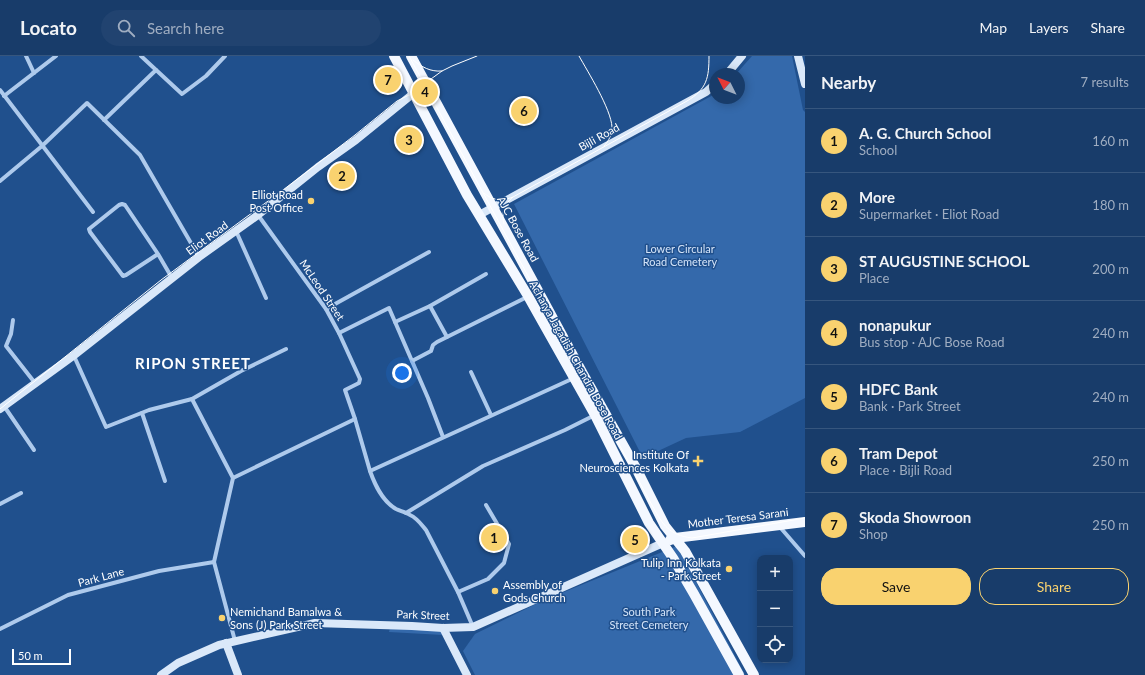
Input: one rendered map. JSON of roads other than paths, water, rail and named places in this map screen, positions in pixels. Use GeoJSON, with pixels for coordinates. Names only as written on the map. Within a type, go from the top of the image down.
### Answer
{"type":"FeatureCollection","features":[{"type":"Feature","properties":{"kind":"main road","name":"Acharya Jagadish Chandra Bose Road"},"geometry":{"type":"LineString","coordinates":[[394,56],[467,195],[578,376],[595,415],[649,523],[694,594],[739,675]]}},
{"type":"Feature","properties":{"kind":"main road","name":"AJC Bose Road"},"geometry":{"type":"LineString","coordinates":[[411,56],[493,207],[578,376],[636,468],[665,526],[675,538]]}},
{"type":"Feature","properties":{"kind":"main road","name":"Mother Teresa Sarani"},"geometry":{"type":"LineString","coordinates":[[675,538],[805,522]]}},
{"type":"Feature","properties":{"kind":"main road","name":"Park Street"},"geometry":{"type":"LineString","coordinates":[[663,543],[675,538]]}},
{"type":"Feature","properties":{"kind":"main road"},"geometry":{"type":"LineString","coordinates":[[675,538],[685,551],[754,675]]}},
{"type":"Feature","properties":{"kind":"street"},"geometry":{"type":"LineString","coordinates":[[26,56],[34,73]]}},
{"type":"Feature","properties":{"kind":"street"},"geometry":{"type":"LineString","coordinates":[[4,96],[56,56]]}},
{"type":"Feature","properties":{"kind":"street"},"geometry":{"type":"LineString","coordinates":[[141,56],[182,94],[206,76],[225,56]]}},
{"type":"Feature","properties":{"kind":"street"},"geometry":{"type":"LineString","coordinates":[[732,68],[742,56]]}},
{"type":"Feature","properties":{"kind":"street"},"geometry":{"type":"LineString","coordinates":[[798,56],[805,84]]}},
{"type":"Feature","properties":{"kind":"street"},"geometry":{"type":"LineString","coordinates":[[104,120],[156,70]]}},
{"type":"Feature","properties":{"kind":"street","name":"Eliot Road"},"geometry":{"type":"LineString","coordinates":[[2,408],[73,356],[199,257],[258,215],[318,167],[356,140],[425,84]]}},
{"type":"Feature","properties":{"kind":"street","name":"Bijli Road"},"geometry":{"type":"LineString","coordinates":[[479,215],[709,89]]}},
{"type":"Feature","properties":{"kind":"street"},"geometry":{"type":"LineString","coordinates":[[0,90],[93,212]]}},
{"type":"Feature","properties":{"kind":"street"},"geometry":{"type":"LineString","coordinates":[[0,181],[42,146],[87,103],[140,155],[199,257]]}},
{"type":"Feature","properties":{"kind":"street"},"geometry":{"type":"LineString","coordinates":[[158,254],[123,276],[89,229],[119,205],[125,205],[158,254],[172,278]]}},
{"type":"Feature","properties":{"kind":"street","name":"McLeod Street"},"geometry":{"type":"LineString","coordinates":[[258,215],[326,309],[339,333],[389,308],[443,437]]}},
{"type":"Feature","properties":{"kind":"street"},"geometry":{"type":"LineString","coordinates":[[236,231],[266,298]]}},
{"type":"Feature","properties":{"kind":"street"},"geometry":{"type":"LineString","coordinates":[[326,309],[429,252]]}},
{"type":"Feature","properties":{"kind":"street"},"geometry":{"type":"LineString","coordinates":[[395,322],[430,306],[486,274]]}},
{"type":"Feature","properties":{"kind":"street"},"geometry":{"type":"LineString","coordinates":[[412,361],[432,351],[433,345],[447,337],[480,322],[528,296]]}},
{"type":"Feature","properties":{"kind":"street"},"geometry":{"type":"LineString","coordinates":[[430,306],[447,337]]}},
{"type":"Feature","properties":{"kind":"street"},"geometry":{"type":"LineString","coordinates":[[13,320],[11,334],[6,346],[35,384]]}},
{"type":"Feature","properties":{"kind":"street"},"geometry":{"type":"LineString","coordinates":[[339,333],[360,379],[359,383],[345,390],[375,486],[384,498],[396,509],[410,514],[426,530],[474,627]]}},
{"type":"Feature","properties":{"kind":"street"},"geometry":{"type":"LineString","coordinates":[[73,356],[106,427],[142,413],[192,399],[241,371],[286,349]]}},
{"type":"Feature","properties":{"kind":"street"},"geometry":{"type":"LineString","coordinates":[[471,372],[491,415]]}},
{"type":"Feature","properties":{"kind":"street"},"geometry":{"type":"LineString","coordinates":[[370,471],[578,376]]}},
{"type":"Feature","properties":{"kind":"street"},"geometry":{"type":"LineString","coordinates":[[192,399],[233,478],[214,562],[236,641]]}},
{"type":"Feature","properties":{"kind":"street"},"geometry":{"type":"LineString","coordinates":[[2,408],[34,450]]}},
{"type":"Feature","properties":{"kind":"street"},"geometry":{"type":"LineString","coordinates":[[142,413],[165,480]]}},
{"type":"Feature","properties":{"kind":"street"},"geometry":{"type":"LineString","coordinates":[[406,513],[483,466],[565,430],[595,415]]}},
{"type":"Feature","properties":{"kind":"street"},"geometry":{"type":"LineString","coordinates":[[233,478],[355,419]]}},
{"type":"Feature","properties":{"kind":"street"},"geometry":{"type":"LineString","coordinates":[[0,504],[21,493]]}},
{"type":"Feature","properties":{"kind":"street"},"geometry":{"type":"LineString","coordinates":[[458,592],[488,579],[504,563],[509,544],[486,505]]}},
{"type":"Feature","properties":{"kind":"street"},"geometry":{"type":"LineString","coordinates":[[779,525],[805,556]]}},
{"type":"Feature","properties":{"kind":"street","name":"Park Street"},"geometry":{"type":"LineString","coordinates":[[161,675],[178,663],[219,645],[315,623],[443,628],[474,627],[663,543]]}},
{"type":"Feature","properties":{"kind":"street","name":"Park Lane"},"geometry":{"type":"LineString","coordinates":[[0,629],[68,595],[160,571],[214,562]]}},
{"type":"Feature","properties":{"kind":"street"},"geometry":{"type":"LineString","coordinates":[[443,628],[467,675]]}},
{"type":"Feature","properties":{"kind":"street"},"geometry":{"type":"LineString","coordinates":[[226,644],[238,675]]}},
{"type":"Feature","properties":{"kind":"tram line"},"geometry":{"type":"LineString","coordinates":[[409,56],[653,507],[664,524],[672,532],[684,537],[692,538],[805,518]]}},
{"type":"Feature","properties":{"kind":"tram line"},"geometry":{"type":"LineString","coordinates":[[420,87],[442,71],[477,56]]}},
{"type":"Feature","properties":{"kind":"tram line"},"geometry":{"type":"LineString","coordinates":[[579,56],[611,119],[612,127],[609,140],[604,146]]}},
{"type":"Feature","properties":{"kind":"tram line"},"geometry":{"type":"LineString","coordinates":[[484,193],[490,198],[498,200],[513,197],[694,97],[706,82],[709,56]]}},
{"type":"Feature","properties":{"kind":"tram line"},"geometry":{"type":"LineString","coordinates":[[413,60],[426,68],[434,71],[442,71]]}},
{"type":"Feature","properties":{"kind":"tram line"},"geometry":{"type":"LineString","coordinates":[[0,409],[161,280],[283,190],[397,101],[417,93],[425,94],[433,98]]}},
{"type":"Feature","properties":{"kind":"tram line"},"geometry":{"type":"LineString","coordinates":[[504,224],[504,209],[513,197]]}},
{"type":"Feature","properties":{"kind":"place","name":"Skoda Showroon"},"geometry":{"type":"Point","coordinates":[388,80]}},
{"type":"Feature","properties":{"kind":"place","name":"nonapukur"},"geometry":{"type":"Point","coordinates":[425,92]}},
{"type":"Feature","properties":{"kind":"place","name":"Tram Depot"},"geometry":{"type":"Point","coordinates":[524,111]}},
{"type":"Feature","properties":{"kind":"place","name":"ST AUGUSTINE SCHOOL"},"geometry":{"type":"Point","coordinates":[409,140]}},
{"type":"Feature","properties":{"kind":"place","name":"More"},"geometry":{"type":"Point","coordinates":[342,176]}},
{"type":"Feature","properties":{"kind":"place","name":"Elliot Road Post Office"},"geometry":{"type":"Point","coordinates":[311,201]}},
{"type":"Feature","properties":{"kind":"place","name":"Institute Of Neurosciences Kolkata"},"geometry":{"type":"Point","coordinates":[698,461]}},
{"type":"Feature","properties":{"kind":"place","name":"A. G. Church School"},"geometry":{"type":"Point","coordinates":[494,538]}},
{"type":"Feature","properties":{"kind":"place","name":"HDFC Bank"},"geometry":{"type":"Point","coordinates":[635,540]}},
{"type":"Feature","properties":{"kind":"place","name":"Tulip Inn Kolkata - Park Street"},"geometry":{"type":"Point","coordinates":[729,569]}},
{"type":"Feature","properties":{"kind":"place","name":"Assembly of Gods Church"},"geometry":{"type":"Point","coordinates":[495,591]}},
{"type":"Feature","properties":{"kind":"place","name":"Nemichand Bamalwa & Sons (J) Park Street"},"geometry":{"type":"Point","coordinates":[222,618]}},
{"type":"Feature","properties":{"kind":"district","name":"RIPON STREET"},"geometry":{"type":"Point","coordinates":[193,364]}},
{"type":"Feature","properties":{"kind":"park label","name":"Lower Circular Road Cemetery"},"geometry":{"type":"Point","coordinates":[680,255]}},
{"type":"Feature","properties":{"kind":"park label","name":"South Park Street Cemetery"},"geometry":{"type":"Point","coordinates":[649,618]}}]}
